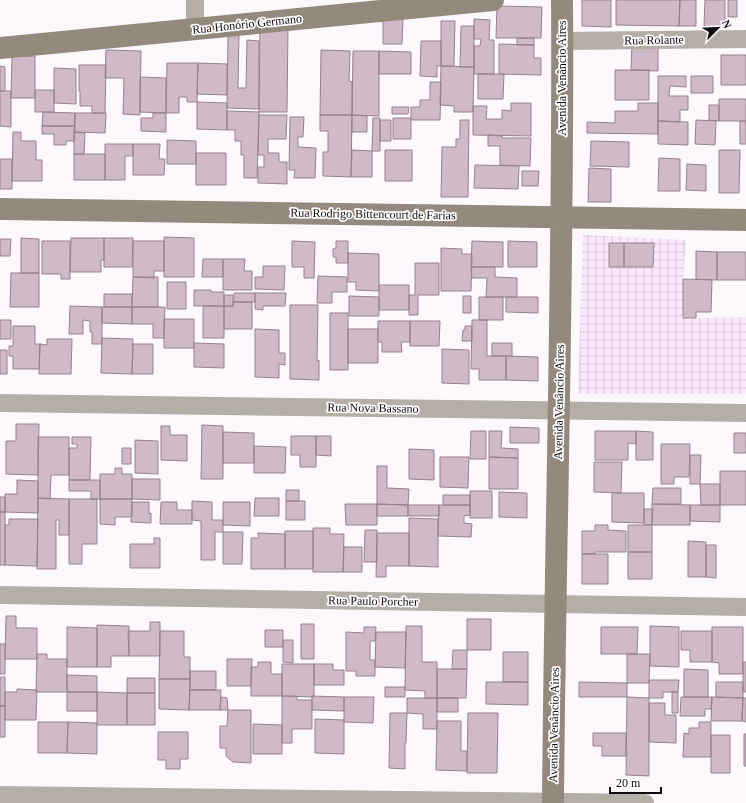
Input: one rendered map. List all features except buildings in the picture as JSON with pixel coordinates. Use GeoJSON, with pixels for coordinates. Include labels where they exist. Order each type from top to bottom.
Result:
{"type":"FeatureCollection","features":[{"type":"Feature","properties":{"kind":"street"},"geometry":{"type":"LineString","coordinates":[[195,0],[195,29]]}},
{"type":"Feature","properties":{"kind":"street","name":"Rua Honório Germano"},"geometry":{"type":"LineString","coordinates":[[0,48],[493,0]]}},
{"type":"Feature","properties":{"kind":"street","name":"Avenida Venâncio Aires"},"geometry":{"type":"LineString","coordinates":[[553,802],[559,411],[562,0]]}},
{"type":"Feature","properties":{"kind":"street","name":"Rua Rolante"},"geometry":{"type":"LineString","coordinates":[[562,41],[746,39]]}},
{"type":"Feature","properties":{"kind":"street","name":"Rua Rodrigo Bittencourt de Farias"},"geometry":{"type":"LineString","coordinates":[[0,209],[746,220]]}},
{"type":"Feature","properties":{"kind":"street","name":"Rua Nova Bassano"},"geometry":{"type":"LineString","coordinates":[[0,403],[746,413]]}},
{"type":"Feature","properties":{"kind":"street","name":"Rua Paulo Porcher"},"geometry":{"type":"LineString","coordinates":[[0,595],[746,607]]}},
{"type":"Feature","properties":{"kind":"street"},"geometry":{"type":"LineString","coordinates":[[0,795],[645,803]]}},
{"type":"Feature","properties":{"kind":"shaded area"},"geometry":{"type":"Polygon","coordinates":[[[583,235],[686,240],[683,279],[683,318],[746,317],[746,394],[578,394],[583,235]]]}}]}
